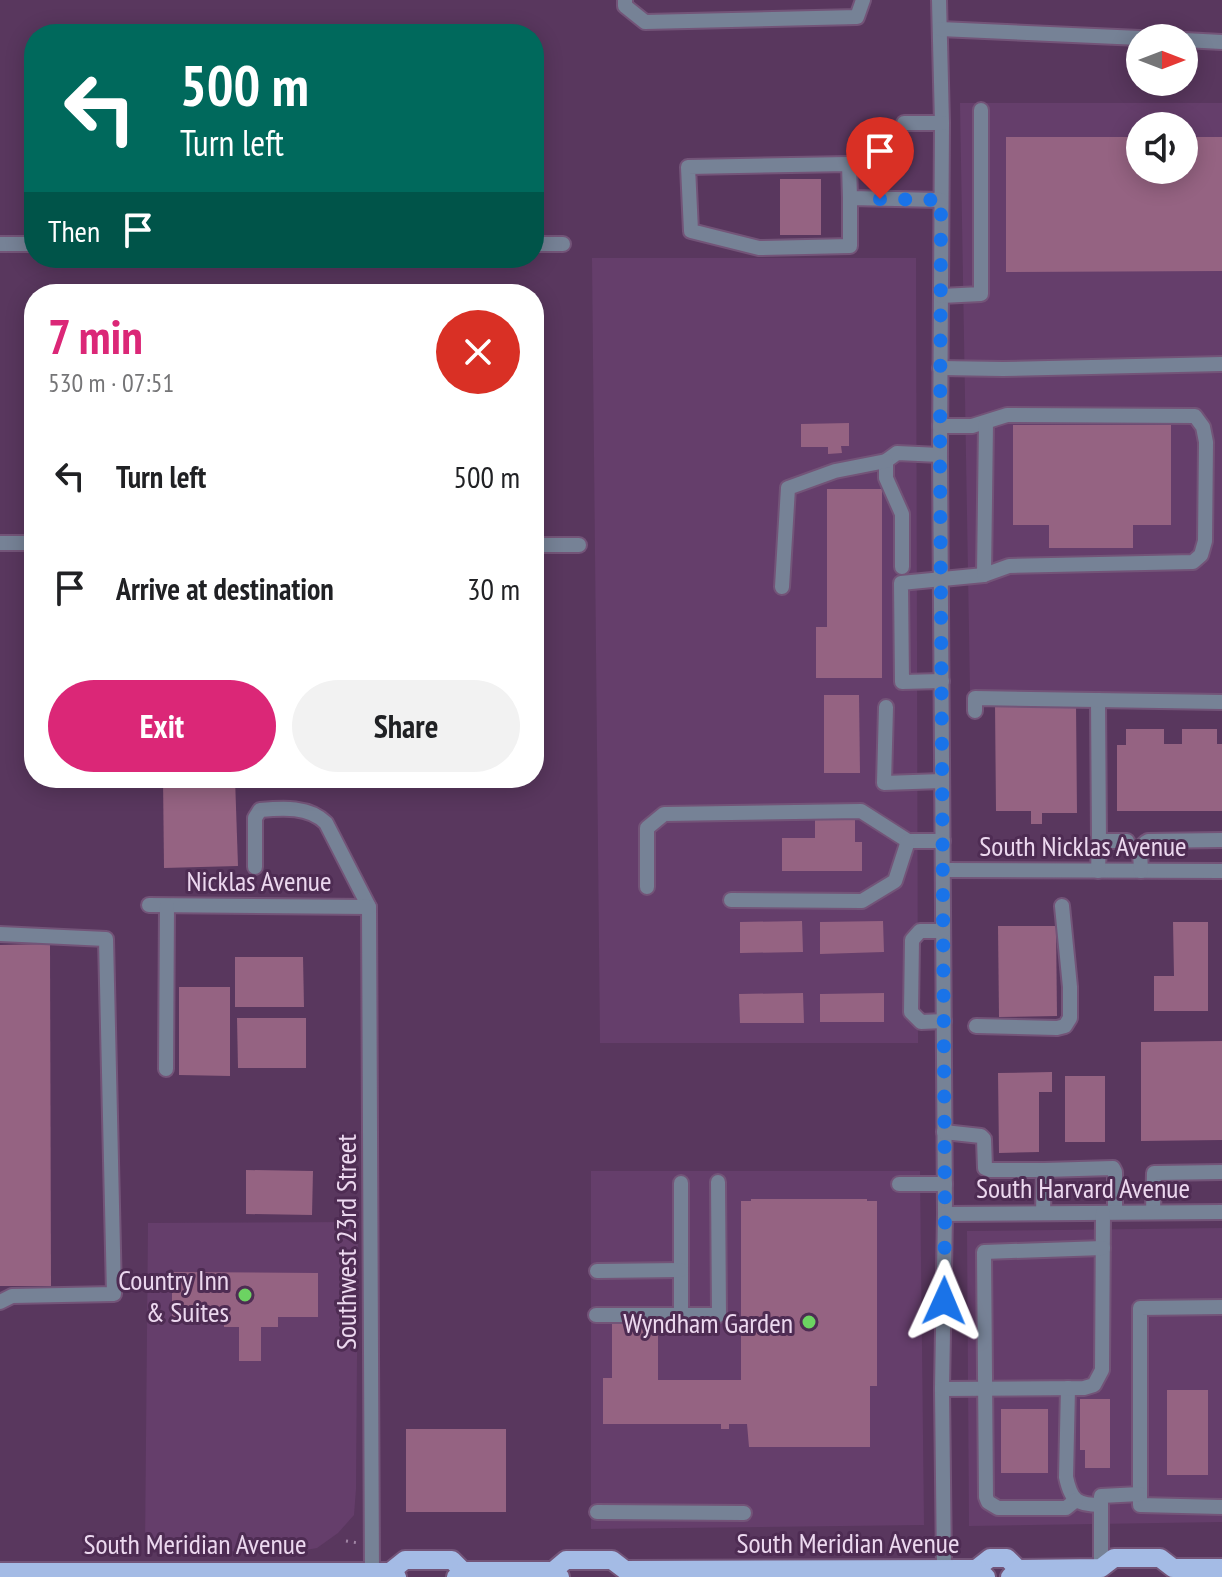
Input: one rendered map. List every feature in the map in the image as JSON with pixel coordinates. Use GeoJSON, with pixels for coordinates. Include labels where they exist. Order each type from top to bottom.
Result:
{"type":"FeatureCollection","features":[{"type":"Feature","properties":{"kind":"main road","name":"South Meridian Avenue"},"geometry":{"type":"LineString","coordinates":[[0,1572],[383,1574],[405,1560],[452,1560],[460,1574],[556,1574],[566,1560],[612,1560],[622,1574],[944,1569],[974,1573],[990,1558],[1007,1558],[1020,1573],[1106,1573],[1114,1558],[1160,1558],[1180,1573],[1222,1568]]}},
{"type":"Feature","properties":{"kind":"street"},"geometry":{"type":"LineString","coordinates":[[625,0],[625,6],[645,22],[857,17],[863,0]]}},
{"type":"Feature","properties":{"kind":"street"},"geometry":{"type":"LineString","coordinates":[[939,0],[942,123],[940,455],[944,1569]]}},
{"type":"Feature","properties":{"kind":"street"},"geometry":{"type":"LineString","coordinates":[[940,29],[1126,37]]}},
{"type":"Feature","properties":{"kind":"street"},"geometry":{"type":"LineString","coordinates":[[1198,41],[1222,42]]}},
{"type":"Feature","properties":{"kind":"street"},"geometry":{"type":"LineString","coordinates":[[941,296],[981,294],[981,110]]}},
{"type":"Feature","properties":{"kind":"street"},"geometry":{"type":"LineString","coordinates":[[904,123],[942,123]]}},
{"type":"Feature","properties":{"kind":"street"},"geometry":{"type":"LineString","coordinates":[[849,164],[850,198],[850,246],[759,248],[691,231],[688,167],[849,164]]}},
{"type":"Feature","properties":{"kind":"street"},"geometry":{"type":"LineString","coordinates":[[850,198],[941,200]]}},
{"type":"Feature","properties":{"kind":"street"},"geometry":{"type":"LineString","coordinates":[[0,244],[24,244]]}},
{"type":"Feature","properties":{"kind":"street"},"geometry":{"type":"LineString","coordinates":[[544,244],[563,244]]}},
{"type":"Feature","properties":{"kind":"street"},"geometry":{"type":"LineString","coordinates":[[940,368],[1222,364]]}},
{"type":"Feature","properties":{"kind":"street"},"geometry":{"type":"LineString","coordinates":[[940,426],[972,426],[1007,415],[1195,416],[1203,427],[1206,442],[1205,541],[1201,555],[1193,562],[1009,566],[984,575],[901,583],[902,682],[942,681]]}},
{"type":"Feature","properties":{"kind":"street"},"geometry":{"type":"LineString","coordinates":[[984,575],[986,423]]}},
{"type":"Feature","properties":{"kind":"street"},"geometry":{"type":"LineString","coordinates":[[782,587],[788,488],[835,471],[886,461],[897,453],[940,455]]}},
{"type":"Feature","properties":{"kind":"street"},"geometry":{"type":"LineString","coordinates":[[886,461],[886,478],[902,514],[902,567]]}},
{"type":"Feature","properties":{"kind":"street"},"geometry":{"type":"LineString","coordinates":[[0,543],[24,543]]}},
{"type":"Feature","properties":{"kind":"street"},"geometry":{"type":"LineString","coordinates":[[544,545],[579,545]]}},
{"type":"Feature","properties":{"kind":"street"},"geometry":{"type":"LineString","coordinates":[[975,711],[975,698],[1222,702]]}},
{"type":"Feature","properties":{"kind":"street"},"geometry":{"type":"LineString","coordinates":[[1098,700],[1098,871]]}},
{"type":"Feature","properties":{"kind":"street"},"geometry":{"type":"LineString","coordinates":[[886,707],[884,783],[942,781]]}},
{"type":"Feature","properties":{"kind":"street"},"geometry":{"type":"LineString","coordinates":[[255,867],[255,818],[260,810],[306,810],[319,815],[326,823],[369,907]]}},
{"type":"Feature","properties":{"kind":"street"},"geometry":{"type":"LineString","coordinates":[[647,887],[647,828],[664,814],[861,811],[908,841],[943,841]]}},
{"type":"Feature","properties":{"kind":"street"},"geometry":{"type":"LineString","coordinates":[[1141,871],[1140,847],[1144,842],[1222,840]]}},
{"type":"Feature","properties":{"kind":"street"},"geometry":{"type":"LineString","coordinates":[[731,900],[862,901],[895,881],[908,841]]}},
{"type":"Feature","properties":{"kind":"street"},"geometry":{"type":"LineString","coordinates":[[1099,841],[1127,841]]}},
{"type":"Feature","properties":{"kind":"street","name":"South Nicklas Avenue"},"geometry":{"type":"LineString","coordinates":[[943,870],[1222,871]]}},
{"type":"Feature","properties":{"kind":"street","name":"Nicklas Avenue"},"geometry":{"type":"LineString","coordinates":[[149,905],[369,907]]}},
{"type":"Feature","properties":{"kind":"street"},"geometry":{"type":"LineString","coordinates":[[166,1069],[167,906]]}},
{"type":"Feature","properties":{"kind":"street"},"geometry":{"type":"LineString","coordinates":[[976,1026],[1065,1026],[1070,1018],[1070,987],[1062,906]]}},
{"type":"Feature","properties":{"kind":"street","name":"Southwest 23rd Street"},"geometry":{"type":"LineString","coordinates":[[369,907],[383,1574]]}},
{"type":"Feature","properties":{"kind":"street"},"geometry":{"type":"LineString","coordinates":[[943,931],[920,931],[912,940],[911,1012],[921,1022],[944,1021]]}},
{"type":"Feature","properties":{"kind":"street"},"geometry":{"type":"LineString","coordinates":[[0,934],[106,939],[114,1294],[12,1296],[0,1302]]}},
{"type":"Feature","properties":{"kind":"street"},"geometry":{"type":"LineString","coordinates":[[942,1389],[1084,1388],[1094,1385],[1102,1370],[1103,1248],[1115,1172],[1113,1168],[990,1170],[985,1168],[984,1139],[981,1136],[944,1132]]}},
{"type":"Feature","properties":{"kind":"street"},"geometry":{"type":"LineString","coordinates":[[1043,1213],[1044,1170]]}},
{"type":"Feature","properties":{"kind":"street"},"geometry":{"type":"LineString","coordinates":[[1153,1212],[1154,1173],[1222,1172]]}},
{"type":"Feature","properties":{"kind":"street"},"geometry":{"type":"LineString","coordinates":[[596,1315],[719,1315],[718,1182]]}},
{"type":"Feature","properties":{"kind":"street"},"geometry":{"type":"LineString","coordinates":[[681,1183],[681,1315]]}},
{"type":"Feature","properties":{"kind":"street"},"geometry":{"type":"LineString","coordinates":[[899,1184],[945,1184]]}},
{"type":"Feature","properties":{"kind":"street","name":"South Harvard Avenue"},"geometry":{"type":"LineString","coordinates":[[945,1214],[1222,1212]]}},
{"type":"Feature","properties":{"kind":"street"},"geometry":{"type":"LineString","coordinates":[[1076,1500],[1070,1506],[1059,1508],[998,1508],[988,1502],[985,1485],[984,1252],[1103,1248]]}},
{"type":"Feature","properties":{"kind":"street"},"geometry":{"type":"LineString","coordinates":[[597,1271],[681,1270]]}},
{"type":"Feature","properties":{"kind":"street"},"geometry":{"type":"LineString","coordinates":[[1222,1307],[1140,1308],[1140,1505],[1222,1507]]}},
{"type":"Feature","properties":{"kind":"street"},"geometry":{"type":"LineString","coordinates":[[1068,1388],[1066,1477],[1069,1490],[1081,1504],[1101,1505]]}},
{"type":"Feature","properties":{"kind":"street"},"geometry":{"type":"LineString","coordinates":[[1106,1573],[1101,1496],[1140,1494]]}},
{"type":"Feature","properties":{"kind":"street"},"geometry":{"type":"LineString","coordinates":[[597,1512],[744,1513]]}},
{"type":"Feature","properties":{"kind":"path"},"geometry":{"type":"LineString","coordinates":[[346,1541],[358,1543]]}},
{"type":"Feature","properties":{"kind":"shaded area"},"geometry":{"type":"Polygon","coordinates":[[[960,103],[1222,103],[1222,694],[970,691],[960,103]]]}},
{"type":"Feature","properties":{"kind":"shaded area"},"geometry":{"type":"Polygon","coordinates":[[[592,258],[916,258],[918,1043],[600,1043],[592,258]]]}},
{"type":"Feature","properties":{"kind":"shaded area"},"geometry":{"type":"Polygon","coordinates":[[[591,1171],[920,1171],[924,1525],[591,1529],[591,1171]]]}},
{"type":"Feature","properties":{"kind":"shaded area"},"geometry":{"type":"Polygon","coordinates":[[[358,1222],[354,1515],[338,1533],[317,1548],[294,1552],[145,1550],[148,1223],[358,1222]]]}},
{"type":"Feature","properties":{"kind":"shaded area"},"geometry":{"type":"Polygon","coordinates":[[[1222,1228],[1222,1522],[969,1526],[967,1231],[1222,1228]]]}},
{"type":"Feature","properties":{"kind":"building"},"geometry":{"type":"Polygon","coordinates":[[[1006,137],[1126,137],[1126,184],[1198,184],[1198,137],[1222,137],[1222,271],[1006,272],[1006,137]]]}},
{"type":"Feature","properties":{"kind":"building"},"geometry":{"type":"Polygon","coordinates":[[[780,179],[821,179],[821,235],[780,235],[780,179]]]}},
{"type":"Feature","properties":{"kind":"building"},"geometry":{"type":"Polygon","coordinates":[[[849,423],[849,446],[841,446],[842,453],[828,454],[828,447],[801,447],[801,424],[849,423]]]}},
{"type":"Feature","properties":{"kind":"building"},"geometry":{"type":"Polygon","coordinates":[[[1013,425],[1171,425],[1171,525],[1133,525],[1133,548],[1049,548],[1049,525],[1013,525],[1013,425]]]}},
{"type":"Feature","properties":{"kind":"building"},"geometry":{"type":"Polygon","coordinates":[[[827,489],[882,489],[882,678],[816,678],[816,627],[827,627],[827,489]]]}},
{"type":"Feature","properties":{"kind":"building"},"geometry":{"type":"Polygon","coordinates":[[[824,695],[859,695],[860,773],[824,773],[824,695]]]}},
{"type":"Feature","properties":{"kind":"building"},"geometry":{"type":"Polygon","coordinates":[[[995,704],[1076,704],[1077,813],[1042,813],[1042,824],[1031,824],[1031,811],[996,811],[995,704]]]}},
{"type":"Feature","properties":{"kind":"building"},"geometry":{"type":"Polygon","coordinates":[[[1126,729],[1164,729],[1164,744],[1182,744],[1182,729],[1217,729],[1217,744],[1222,744],[1222,811],[1117,811],[1117,745],[1126,745],[1126,729]]]}},
{"type":"Feature","properties":{"kind":"building"},"geometry":{"type":"Polygon","coordinates":[[[163,788],[235,788],[238,866],[164,868],[163,788]]]}},
{"type":"Feature","properties":{"kind":"building"},"geometry":{"type":"Polygon","coordinates":[[[855,816],[855,842],[862,842],[862,871],[782,871],[782,838],[815,838],[815,817],[855,816]]]}},
{"type":"Feature","properties":{"kind":"building"},"geometry":{"type":"Polygon","coordinates":[[[802,921],[803,952],[740,953],[740,922],[802,921]]]}},
{"type":"Feature","properties":{"kind":"building"},"geometry":{"type":"Polygon","coordinates":[[[883,921],[884,952],[820,954],[820,922],[883,921]]]}},
{"type":"Feature","properties":{"kind":"building"},"geometry":{"type":"Polygon","coordinates":[[[1173,922],[1208,922],[1208,1011],[1154,1011],[1154,976],[1174,976],[1173,922]]]}},
{"type":"Feature","properties":{"kind":"building"},"geometry":{"type":"Polygon","coordinates":[[[998,926],[1056,926],[1057,1016],[999,1017],[998,926]]]}},
{"type":"Feature","properties":{"kind":"building"},"geometry":{"type":"Polygon","coordinates":[[[50,944],[51,1286],[0,1286],[0,945],[50,944]]]}},
{"type":"Feature","properties":{"kind":"building"},"geometry":{"type":"Polygon","coordinates":[[[235,957],[303,957],[304,1007],[235,1007],[235,957]]]}},
{"type":"Feature","properties":{"kind":"building"},"geometry":{"type":"Polygon","coordinates":[[[179,987],[230,987],[230,1076],[179,1075],[179,987]]]}},
{"type":"Feature","properties":{"kind":"building"},"geometry":{"type":"Polygon","coordinates":[[[803,993],[804,1023],[740,1023],[739,994],[803,993]]]}},
{"type":"Feature","properties":{"kind":"building"},"geometry":{"type":"Polygon","coordinates":[[[884,993],[884,1022],[820,1022],[820,994],[884,993]]]}},
{"type":"Feature","properties":{"kind":"building"},"geometry":{"type":"Polygon","coordinates":[[[237,1018],[306,1018],[306,1068],[238,1068],[237,1018]]]}},
{"type":"Feature","properties":{"kind":"building"},"geometry":{"type":"Polygon","coordinates":[[[1222,1041],[1222,1140],[1141,1141],[1141,1042],[1222,1041]]]}},
{"type":"Feature","properties":{"kind":"building"},"geometry":{"type":"Polygon","coordinates":[[[1052,1072],[1052,1092],[1039,1092],[1039,1152],[999,1153],[998,1073],[1052,1072]]]}},
{"type":"Feature","properties":{"kind":"building"},"geometry":{"type":"Polygon","coordinates":[[[1065,1076],[1105,1076],[1105,1142],[1065,1142],[1065,1076]]]}},
{"type":"Feature","properties":{"kind":"building"},"geometry":{"type":"Polygon","coordinates":[[[246,1170],[313,1171],[312,1215],[246,1214],[246,1170]]]}},
{"type":"Feature","properties":{"kind":"building","name":"Wyndham Garden"},"geometry":{"type":"Polygon","coordinates":[[[741,1201],[877,1201],[877,1386],[870,1386],[870,1447],[749,1447],[747,1424],[729,1424],[729,1429],[721,1429],[721,1424],[603,1424],[603,1378],[612,1378],[612,1324],[621,1324],[621,1321],[658,1324],[658,1380],[741,1380],[741,1201]]]}},
{"type":"Feature","properties":{"kind":"building","name":"Country Inn & Suites"},"geometry":{"type":"Polygon","coordinates":[[[172,1272],[318,1273],[318,1317],[278,1317],[278,1327],[261,1327],[261,1361],[239,1361],[239,1327],[224,1327],[224,1318],[172,1317],[172,1272]]]}},
{"type":"Feature","properties":{"kind":"building"},"geometry":{"type":"Polygon","coordinates":[[[1167,1390],[1208,1390],[1208,1475],[1167,1475],[1167,1390]]]}},
{"type":"Feature","properties":{"kind":"building"},"geometry":{"type":"Polygon","coordinates":[[[1080,1399],[1110,1399],[1110,1468],[1085,1468],[1085,1450],[1080,1450],[1080,1399]]]}},
{"type":"Feature","properties":{"kind":"building"},"geometry":{"type":"Polygon","coordinates":[[[1001,1409],[1048,1409],[1048,1473],[1001,1473],[1001,1409]]]}},
{"type":"Feature","properties":{"kind":"building"},"geometry":{"type":"Polygon","coordinates":[[[406,1429],[506,1429],[506,1512],[406,1512],[406,1429]]]}},
{"type":"Feature","properties":{"kind":"place","name":"Country Inn & Suites"},"geometry":{"type":"Point","coordinates":[245,1295]}},
{"type":"Feature","properties":{"kind":"place","name":"Wyndham Garden"},"geometry":{"type":"Point","coordinates":[809,1322]}},
{"type":"Feature","properties":{"kind":"route"},"geometry":{"type":"LineString","coordinates":[[880,199],[941,200],[944,1301]]}}]}
